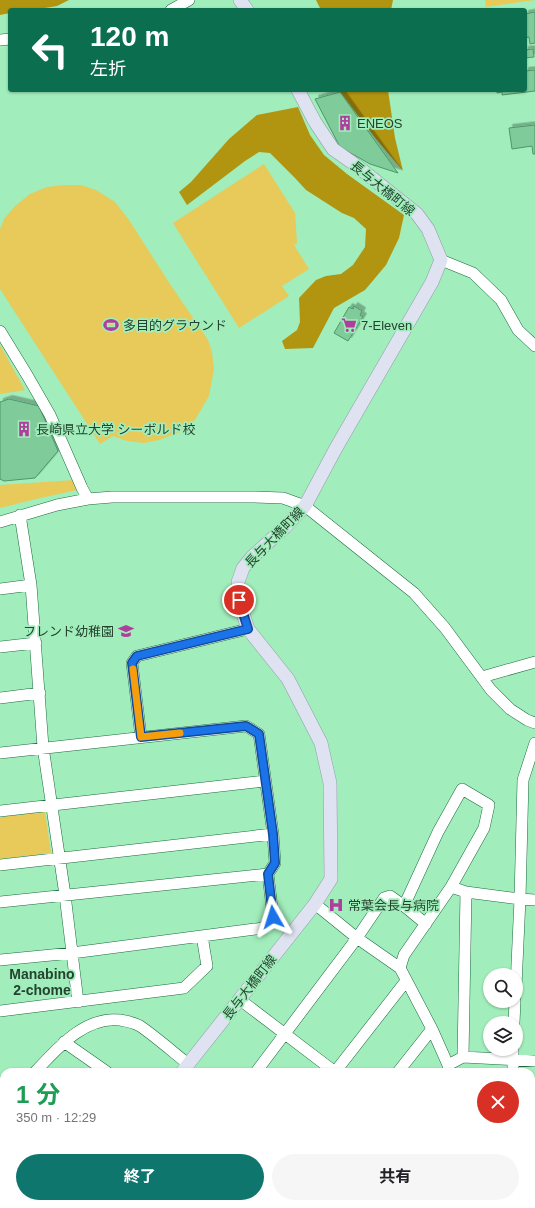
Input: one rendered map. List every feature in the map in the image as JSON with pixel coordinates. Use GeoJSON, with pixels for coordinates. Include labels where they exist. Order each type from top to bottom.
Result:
{"type":"FeatureCollection","features":[{"type":"Feature","properties":{"kind":"main road","name":"長与大橋町線"},"geometry":{"type":"LineString","coordinates":[[185,1068],[314,904],[331,879],[330,783],[321,744],[288,679],[248,629],[239,600],[238,582],[243,568],[252,557],[285,527],[305,506],[336,448],[432,282],[441,260],[428,229],[417,214],[357,166],[333,149],[315,122],[299,92]]}},
{"type":"Feature","properties":{"kind":"street"},"geometry":{"type":"LineString","coordinates":[[175,8],[189,0]]}},
{"type":"Feature","properties":{"kind":"street"},"geometry":{"type":"LineString","coordinates":[[441,260],[473,273],[501,300],[518,330],[535,346]]}},
{"type":"Feature","properties":{"kind":"street"},"geometry":{"type":"LineString","coordinates":[[0,332],[50,414],[88,499]]}},
{"type":"Feature","properties":{"kind":"street"},"geometry":{"type":"LineString","coordinates":[[0,522],[57,505],[88,499],[112,497],[284,498],[305,506],[414,593],[445,628],[491,690],[510,709],[527,720],[535,723]]}},
{"type":"Feature","properties":{"kind":"street"},"geometry":{"type":"LineString","coordinates":[[20,515],[31,585],[43,748],[65,895],[78,1002]]}},
{"type":"Feature","properties":{"kind":"street"},"geometry":{"type":"LineString","coordinates":[[0,589],[31,585]]}},
{"type":"Feature","properties":{"kind":"street"},"geometry":{"type":"LineString","coordinates":[[141,737],[132,663],[137,656],[248,629]]}},
{"type":"Feature","properties":{"kind":"street"},"geometry":{"type":"LineString","coordinates":[[0,646],[36,643]]}},
{"type":"Feature","properties":{"kind":"street"},"geometry":{"type":"LineString","coordinates":[[482,677],[535,662]]}},
{"type":"Feature","properties":{"kind":"street"},"geometry":{"type":"LineString","coordinates":[[0,698],[40,692]]}},
{"type":"Feature","properties":{"kind":"street"},"geometry":{"type":"LineString","coordinates":[[0,753],[246,726],[259,734],[273,834],[275,863],[268,874],[273,917],[263,928],[72,953],[0,960]]}},
{"type":"Feature","properties":{"kind":"street"},"geometry":{"type":"LineString","coordinates":[[517,968],[520,899],[522,780],[535,743]]}},
{"type":"Feature","properties":{"kind":"street"},"geometry":{"type":"LineString","coordinates":[[0,811],[265,781]]}},
{"type":"Feature","properties":{"kind":"street"},"geometry":{"type":"LineString","coordinates":[[400,968],[404,955],[451,887],[484,828],[488,805],[462,789],[438,832],[404,906]]}},
{"type":"Feature","properties":{"kind":"street"},"geometry":{"type":"LineString","coordinates":[[0,865],[273,834]]}},
{"type":"Feature","properties":{"kind":"street"},"geometry":{"type":"LineString","coordinates":[[0,902],[268,874]]}},
{"type":"Feature","properties":{"kind":"street"},"geometry":{"type":"LineString","coordinates":[[451,887],[466,892],[535,900]]}},
{"type":"Feature","properties":{"kind":"street"},"geometry":{"type":"LineString","coordinates":[[463,1057],[466,892]]}},
{"type":"Feature","properties":{"kind":"street"},"geometry":{"type":"LineString","coordinates":[[259,1068],[357,938],[384,898],[390,896],[426,924]]}},
{"type":"Feature","properties":{"kind":"street"},"geometry":{"type":"LineString","coordinates":[[314,904],[357,938],[400,968],[432,1029],[448,1068],[463,1057],[483,1056]]}},
{"type":"Feature","properties":{"kind":"street"},"geometry":{"type":"LineString","coordinates":[[0,1011],[184,988],[207,966],[202,936]]}},
{"type":"Feature","properties":{"kind":"street"},"geometry":{"type":"LineString","coordinates":[[338,1068],[406,981]]}},
{"type":"Feature","properties":{"kind":"street"},"geometry":{"type":"LineString","coordinates":[[239,999],[330,1068]]}},
{"type":"Feature","properties":{"kind":"street"},"geometry":{"type":"LineString","coordinates":[[39,1068],[64,1042],[89,1026],[111,1019],[139,1025],[185,1068]]}},
{"type":"Feature","properties":{"kind":"street"},"geometry":{"type":"LineString","coordinates":[[401,1068],[432,1029]]}},
{"type":"Feature","properties":{"kind":"street"},"geometry":{"type":"LineString","coordinates":[[64,1042],[101,1068]]}},
{"type":"Feature","properties":{"kind":"street"},"geometry":{"type":"LineString","coordinates":[[513,1056],[513,1068]]}},
{"type":"Feature","properties":{"kind":"street"},"geometry":{"type":"LineString","coordinates":[[519,1056],[535,1061]]}},
{"type":"Feature","properties":{"kind":"shaded area"},"geometry":{"type":"Polygon","coordinates":[[[0,0],[69,0],[57,6],[44,8],[8,8],[8,13],[0,15],[0,0]]]}},
{"type":"Feature","properties":{"kind":"shaded area"},"geometry":{"type":"Polygon","coordinates":[[[316,0],[393,0],[391,8],[320,8],[316,0]]]}},
{"type":"Feature","properties":{"kind":"shaded area"},"geometry":{"type":"Polygon","coordinates":[[[485,0],[535,0],[486,7],[485,0]]]}},
{"type":"Feature","properties":{"kind":"shaded area"},"geometry":{"type":"Polygon","coordinates":[[[340,92],[388,92],[395,138],[403,171],[340,92]]]}},
{"type":"Feature","properties":{"kind":"shaded area"},"geometry":{"type":"Polygon","coordinates":[[[298,107],[310,135],[324,155],[347,174],[404,215],[399,238],[386,265],[365,290],[334,308],[313,348],[285,349],[282,341],[297,330],[300,322],[299,298],[316,280],[326,276],[341,274],[353,265],[365,247],[366,229],[354,218],[342,213],[306,190],[270,153],[259,152],[187,205],[179,192],[191,182],[229,139],[257,115],[298,107]]]}},
{"type":"Feature","properties":{"kind":"shaded area"},"geometry":{"type":"Polygon","coordinates":[[[264,164],[295,213],[297,243],[294,245],[309,269],[282,286],[289,296],[239,328],[173,223],[264,164]]]}},
{"type":"Feature","properties":{"kind":"shaded area","name":"多目的グラウンド"},"geometry":{"type":"Polygon","coordinates":[[[81,185],[96,190],[115,202],[129,220],[208,340],[212,352],[214,369],[209,396],[195,420],[180,432],[159,440],[144,443],[127,441],[113,436],[100,444],[0,289],[0,229],[4,219],[15,206],[30,194],[47,187],[81,185]]]}},
{"type":"Feature","properties":{"kind":"shaded area"},"geometry":{"type":"Polygon","coordinates":[[[0,345],[25,390],[0,394],[0,345]]]}},
{"type":"Feature","properties":{"kind":"shaded area"},"geometry":{"type":"Polygon","coordinates":[[[74,480],[77,490],[0,508],[0,485],[74,480]]]}},
{"type":"Feature","properties":{"kind":"shaded area"},"geometry":{"type":"Polygon","coordinates":[[[45,812],[51,853],[0,859],[0,817],[45,812]]]}},
{"type":"Feature","properties":{"kind":"building"},"geometry":{"type":"Polygon","coordinates":[[[535,12],[535,43],[530,44],[529,37],[527,38],[527,14],[535,12]]]}},
{"type":"Feature","properties":{"kind":"building"},"geometry":{"type":"Polygon","coordinates":[[[533,49],[534,57],[527,58],[527,50],[533,49]]]}},
{"type":"Feature","properties":{"kind":"building"},"geometry":{"type":"Polygon","coordinates":[[[535,70],[535,91],[527,92],[527,71],[535,70]]]}},
{"type":"Feature","properties":{"kind":"building","name":"ENEOS"},"geometry":{"type":"Polygon","coordinates":[[[340,92],[398,173],[370,164],[340,147],[315,99],[340,92]]]}},
{"type":"Feature","properties":{"kind":"building"},"geometry":{"type":"Polygon","coordinates":[[[502,92],[527,92],[502,95],[502,92]]]}},
{"type":"Feature","properties":{"kind":"building"},"geometry":{"type":"Polygon","coordinates":[[[535,125],[535,154],[533,154],[532,146],[512,149],[509,128],[535,125]]]}},
{"type":"Feature","properties":{"kind":"building","name":"7-Eleven"},"geometry":{"type":"Polygon","coordinates":[[[354,306],[362,311],[360,315],[363,317],[348,341],[334,333],[349,307],[353,309],[354,306]]]}},
{"type":"Feature","properties":{"kind":"building","name":"長崎県立大学 シーボルド校"},"geometry":{"type":"Polygon","coordinates":[[[9,399],[39,406],[58,451],[35,478],[4,481],[0,479],[0,402],[9,399]]]}},
{"type":"Feature","properties":{"kind":"slow traffic"},"geometry":{"type":"LineString","coordinates":[[133,669],[141,737],[180,733]]}},
{"type":"Feature","properties":{"kind":"place","name":"ENEOS"},"geometry":{"type":"Point","coordinates":[345,123]}},
{"type":"Feature","properties":{"kind":"place","name":"多目的グラウンド"},"geometry":{"type":"Point","coordinates":[111,325]}},
{"type":"Feature","properties":{"kind":"place","name":"7-Eleven"},"geometry":{"type":"Point","coordinates":[349,325]}},
{"type":"Feature","properties":{"kind":"place","name":"長崎県立大学 シーボルド校"},"geometry":{"type":"Point","coordinates":[24,429]}},
{"type":"Feature","properties":{"kind":"place","name":"フレンド幼稚園"},"geometry":{"type":"Point","coordinates":[126,631]}},
{"type":"Feature","properties":{"kind":"place","name":"常葉会長与病院"},"geometry":{"type":"Point","coordinates":[336,905]}},
{"type":"Feature","properties":{"kind":"district","name":"Manabino 2-chome"},"geometry":{"type":"Point","coordinates":[42,982]}},
{"type":"Feature","properties":{"kind":"route"},"geometry":{"type":"LineString","coordinates":[[239,600],[248,629],[137,656],[132,663],[141,737],[246,726],[259,734],[273,834],[275,863],[268,874],[273,917]]}}]}
